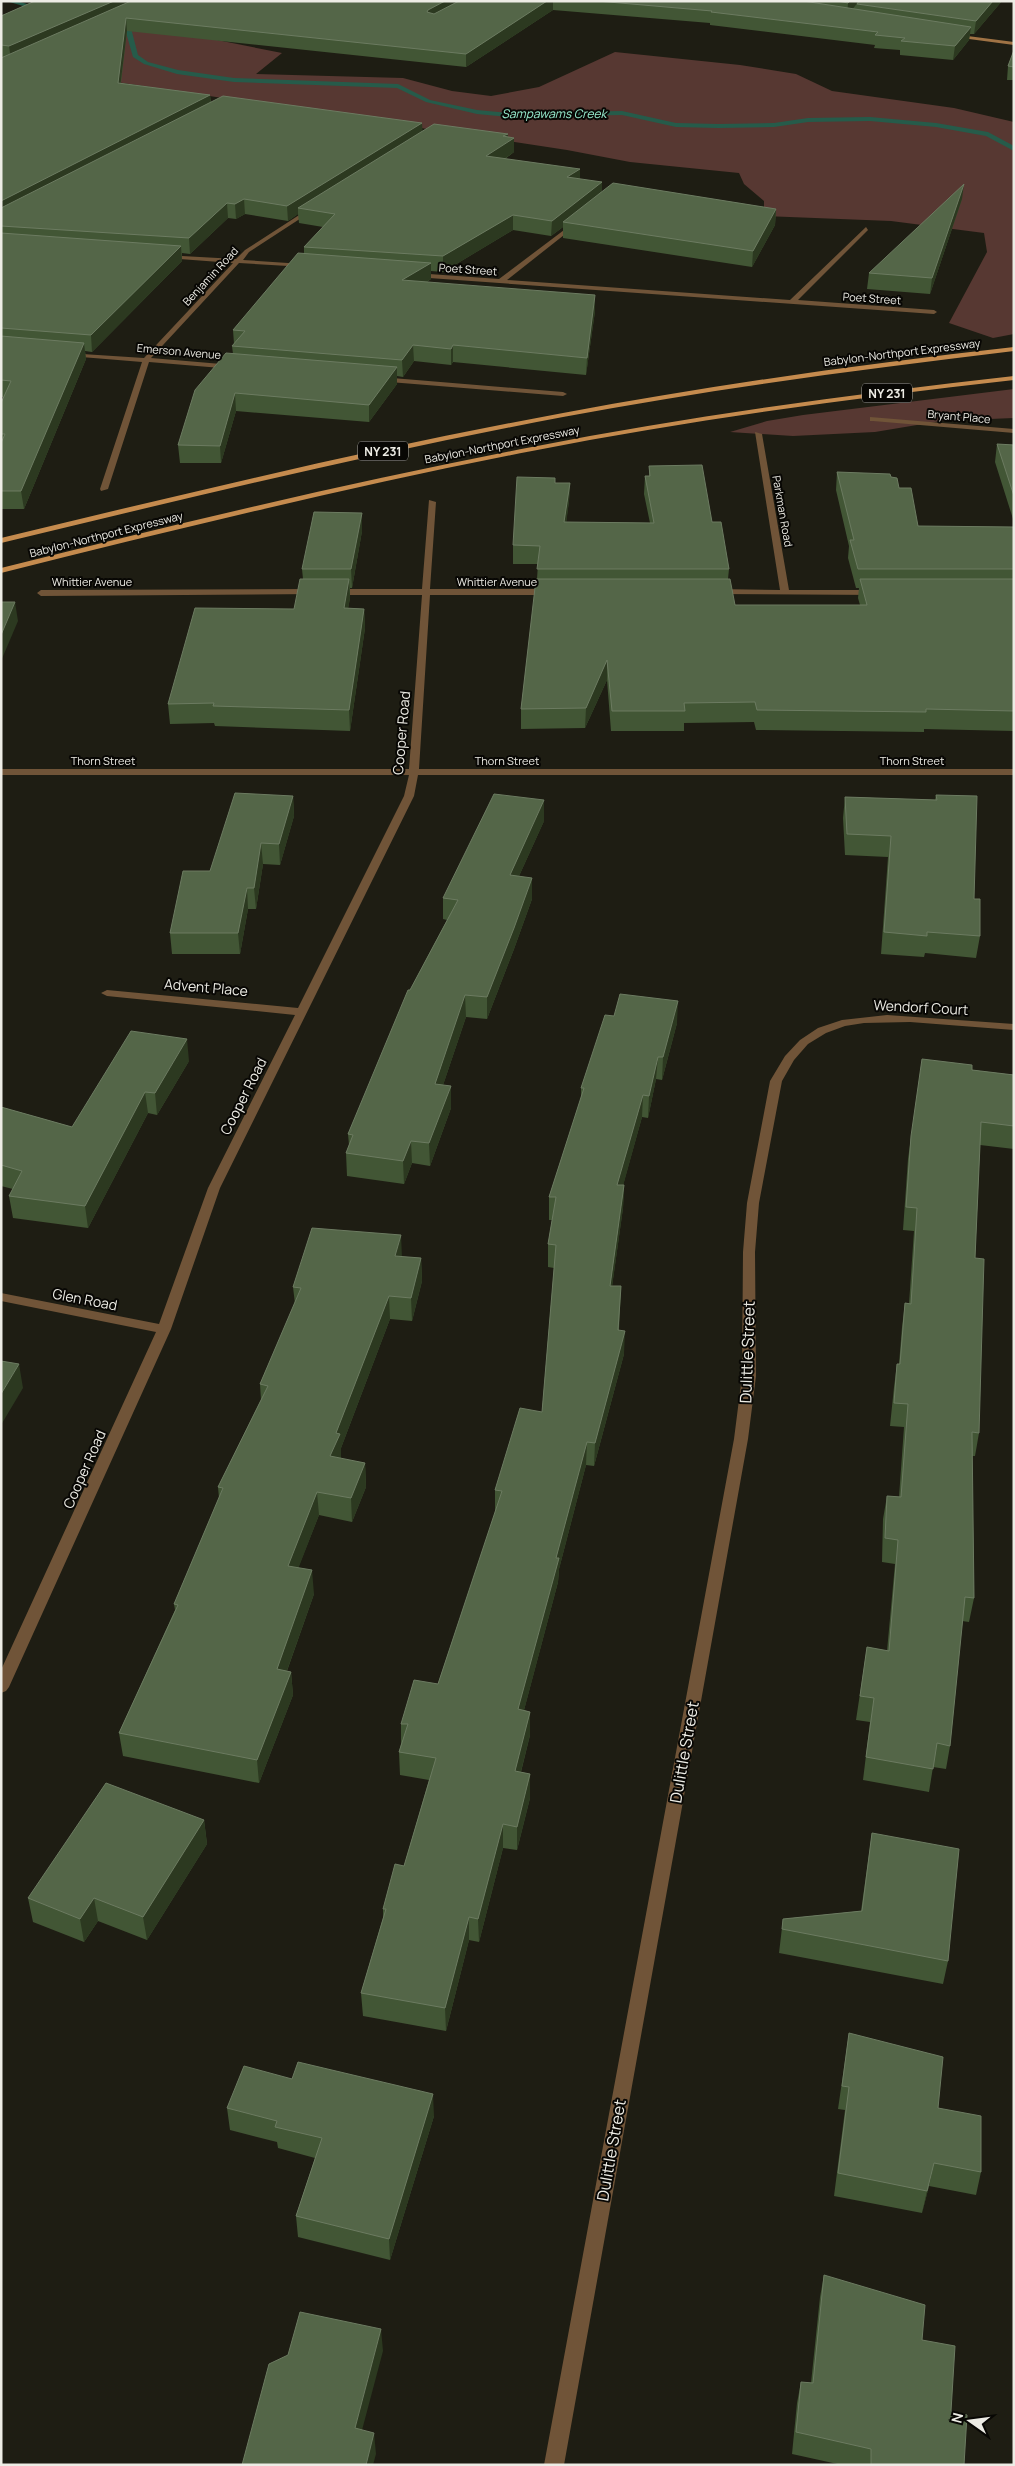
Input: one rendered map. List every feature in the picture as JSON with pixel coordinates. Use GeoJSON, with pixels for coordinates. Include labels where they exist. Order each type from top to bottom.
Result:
{"type":"FeatureCollection","features":[{"type":"Feature","properties":{"kind":"main road","name":"Babylon-Northport Expressway"},"geometry":{"type":"LineString","coordinates":[[1,541],[268,476],[564,415],[769,380],[1014,349]]}},
{"type":"Feature","properties":{"kind":"main road","name":"Babylon-Northport Expressway"},"geometry":{"type":"LineString","coordinates":[[1,571],[316,495],[542,447],[761,410],[1014,378]]}},
{"type":"Feature","properties":{"kind":"street"},"geometry":{"type":"LineString","coordinates":[[945,34],[1014,44]]}},
{"type":"Feature","properties":{"kind":"street","name":"Benjamin Road"},"geometry":{"type":"LineString","coordinates":[[104,489],[146,360],[247,251],[322,203]]}},
{"type":"Feature","properties":{"kind":"street"},"geometry":{"type":"LineString","coordinates":[[501,281],[579,220]]}},
{"type":"Feature","properties":{"kind":"street"},"geometry":{"type":"LineString","coordinates":[[792,302],[866,229]]}},
{"type":"Feature","properties":{"kind":"street"},"geometry":{"type":"LineString","coordinates":[[158,256],[315,267]]}},
{"type":"Feature","properties":{"kind":"street","name":"Poet Street"},"geometry":{"type":"LineString","coordinates":[[403,274],[934,312]]}},
{"type":"Feature","properties":{"kind":"street","name":"Emerson Avenue"},"geometry":{"type":"LineString","coordinates":[[59,353],[244,368]]}},
{"type":"Feature","properties":{"kind":"street"},"geometry":{"type":"LineString","coordinates":[[371,378],[563,394]]}},
{"type":"Feature","properties":{"kind":"street","name":"Bryant Place"},"geometry":{"type":"LineString","coordinates":[[873,419],[1014,431]]}},
{"type":"Feature","properties":{"kind":"street","name":"Parkman Road"},"geometry":{"type":"LineString","coordinates":[[758,434],[785,592]]}},
{"type":"Feature","properties":{"kind":"street","name":"Cooper Road"},"geometry":{"type":"LineString","coordinates":[[1,1687],[164,1329],[214,1188],[409,796],[414,773],[432,502]]}},
{"type":"Feature","properties":{"kind":"street","name":"Whittier Avenue"},"geometry":{"type":"LineString","coordinates":[[41,593],[556,592]]}},
{"type":"Feature","properties":{"kind":"street"},"geometry":{"type":"LineString","coordinates":[[706,592],[885,593]]}},
{"type":"Feature","properties":{"kind":"street","name":"Thorn Street"},"geometry":{"type":"LineString","coordinates":[[1,772],[1014,772]]}},
{"type":"Feature","properties":{"kind":"street","name":"Advent Place"},"geometry":{"type":"LineString","coordinates":[[107,993],[303,1012]]}},
{"type":"Feature","properties":{"kind":"street","name":"Wendorf Court"},"geometry":{"type":"LineString","coordinates":[[802,1043],[832,1026],[892,1017],[1014,1028]]}},
{"type":"Feature","properties":{"kind":"street","name":"Dulittle Street"},"geometry":{"type":"LineString","coordinates":[[554,2465],[741,1439],[749,1376],[750,1227],[756,1178],[776,1081],[782,1067],[802,1043]]}},
{"type":"Feature","properties":{"kind":"street","name":"Glen Road"},"geometry":{"type":"LineString","coordinates":[[1,1297],[164,1329]]}},
{"type":"Feature","properties":{"kind":"shaded area"},"geometry":{"type":"Polygon","coordinates":[[[127,22],[282,53],[256,74],[403,78],[452,91],[491,96],[539,87],[615,52],[740,65],[796,74],[832,91],[954,108],[1014,122],[1014,334],[993,338],[949,323],[987,252],[984,233],[891,221],[764,216],[764,201],[744,184],[739,173],[630,162],[567,150],[23,68],[127,22]]]}},
{"type":"Feature","properties":{"kind":"shaded area"},"geometry":{"type":"Polygon","coordinates":[[[1014,389],[1014,418],[941,421],[875,432],[793,436],[730,432],[767,421],[803,415],[1014,389]]]}},
{"type":"Feature","properties":{"kind":"building"},"geometry":{"type":"Polygon","coordinates":[[[35,1],[114,1],[9,46],[1,45],[1,16],[35,1]]]}},
{"type":"Feature","properties":{"kind":"building"},"geometry":{"type":"Polygon","coordinates":[[[131,1],[445,1],[427,12],[434,14],[459,1],[547,1],[466,54],[126,18],[118,83],[210,95],[1,201],[1,58],[131,1]]]}},
{"type":"Feature","properties":{"kind":"building"},"geometry":{"type":"Polygon","coordinates":[[[597,1],[803,1],[971,27],[955,46],[901,41],[905,38],[875,35],[878,32],[712,11],[597,1]]]}},
{"type":"Feature","properties":{"kind":"building"},"geometry":{"type":"Polygon","coordinates":[[[859,1],[993,1],[976,21],[857,4],[859,1]]]}},
{"type":"Feature","properties":{"kind":"building"},"geometry":{"type":"Polygon","coordinates":[[[1014,50],[1014,67],[1008,66],[1014,50]]]}},
{"type":"Feature","properties":{"kind":"building"},"geometry":{"type":"Polygon","coordinates":[[[223,96],[422,123],[287,206],[244,199],[235,204],[227,203],[189,238],[1,226],[1,208],[223,96]]]}},
{"type":"Feature","properties":{"kind":"building"},"geometry":{"type":"Polygon","coordinates":[[[434,124],[508,134],[503,136],[514,138],[486,156],[580,169],[567,177],[602,182],[552,221],[513,215],[443,256],[304,247],[335,214],[298,208],[434,124]]]}},
{"type":"Feature","properties":{"kind":"building"},"geometry":{"type":"Polygon","coordinates":[[[613,183],[776,209],[753,251],[563,222],[613,183]]]}},
{"type":"Feature","properties":{"kind":"building"},"geometry":{"type":"Polygon","coordinates":[[[964,184],[932,278],[869,273],[964,184]]]}},
{"type":"Feature","properties":{"kind":"building"},"geometry":{"type":"Polygon","coordinates":[[[1,233],[181,246],[91,335],[1,328],[1,233]]]}},
{"type":"Feature","properties":{"kind":"building"},"geometry":{"type":"Polygon","coordinates":[[[298,253],[431,263],[402,280],[595,295],[587,358],[453,345],[451,349],[413,345],[402,360],[232,346],[245,331],[233,330],[298,253]]]}},
{"type":"Feature","properties":{"kind":"building"},"geometry":{"type":"Polygon","coordinates":[[[1,336],[84,343],[21,491],[1,491],[1,443],[5,434],[1,434],[1,403],[11,381],[1,380],[1,336]]]}},
{"type":"Feature","properties":{"kind":"building"},"geometry":{"type":"Polygon","coordinates":[[[226,353],[397,367],[369,405],[235,393],[220,446],[178,445],[195,390],[226,353]]]}},
{"type":"Feature","properties":{"kind":"building"},"geometry":{"type":"Polygon","coordinates":[[[997,444],[1014,445],[1014,496],[997,444]]]}},
{"type":"Feature","properties":{"kind":"building"},"geometry":{"type":"Polygon","coordinates":[[[702,465],[712,522],[721,522],[729,569],[537,569],[540,546],[513,545],[517,477],[555,478],[555,483],[570,483],[564,522],[654,523],[645,476],[650,476],[649,466],[702,465]]]}},
{"type":"Feature","properties":{"kind":"building"},"geometry":{"type":"Polygon","coordinates":[[[837,472],[890,474],[891,477],[897,478],[899,488],[911,488],[918,526],[1014,527],[1014,569],[858,569],[850,540],[854,540],[837,472]]]}},
{"type":"Feature","properties":{"kind":"building"},"geometry":{"type":"Polygon","coordinates":[[[314,512],[362,513],[351,569],[302,569],[314,512]]]}},
{"type":"Feature","properties":{"kind":"building"},"geometry":{"type":"Polygon","coordinates":[[[300,579],[349,579],[344,608],[364,609],[349,710],[213,706],[214,703],[168,704],[195,608],[294,609],[300,579]]]}},
{"type":"Feature","properties":{"kind":"building"},"geometry":{"type":"Polygon","coordinates":[[[536,579],[730,579],[735,605],[867,605],[860,579],[1014,579],[1014,711],[926,709],[926,712],[757,710],[755,702],[684,703],[685,711],[612,711],[607,660],[586,708],[521,709],[536,579]]]}},
{"type":"Feature","properties":{"kind":"building"},"geometry":{"type":"Polygon","coordinates":[[[1,602],[15,602],[1,635],[1,602]]]}},
{"type":"Feature","properties":{"kind":"building"},"geometry":{"type":"Polygon","coordinates":[[[235,793],[293,796],[279,844],[261,843],[254,888],[247,888],[238,933],[170,933],[183,871],[210,871],[235,793]]]}},
{"type":"Feature","properties":{"kind":"building"},"geometry":{"type":"Polygon","coordinates":[[[494,794],[544,800],[510,875],[532,878],[487,997],[465,995],[435,1084],[451,1086],[429,1143],[411,1141],[403,1161],[346,1153],[353,1135],[348,1134],[408,990],[410,990],[458,900],[443,898],[494,794]]]}},
{"type":"Feature","properties":{"kind":"building"},"geometry":{"type":"Polygon","coordinates":[[[936,795],[977,796],[974,899],[980,899],[980,936],[927,932],[927,936],[884,932],[891,836],[847,834],[845,797],[937,800],[936,795]]]}},
{"type":"Feature","properties":{"kind":"building"},"geometry":{"type":"Polygon","coordinates":[[[620,994],[678,1001],[663,1057],[658,1057],[649,1096],[643,1095],[617,1185],[624,1185],[610,1286],[621,1286],[618,1330],[625,1331],[595,1443],[587,1442],[556,1558],[559,1558],[518,1709],[530,1712],[515,1771],[530,1774],[517,1827],[503,1824],[478,1919],[469,1917],[445,2008],[361,1993],[386,1909],[383,1909],[395,1864],[404,1866],[436,1758],[399,1752],[408,1724],[401,1724],[414,1680],[438,1684],[502,1491],[495,1490],[520,1408],[542,1412],[556,1245],[548,1244],[556,1197],[549,1197],[605,1015],[614,1016],[620,994]]]}},
{"type":"Feature","properties":{"kind":"building"},"geometry":{"type":"Polygon","coordinates":[[[131,1031],[187,1039],[155,1093],[145,1092],[85,1206],[9,1196],[22,1171],[1,1165],[1,1107],[72,1127],[131,1031]]]}},
{"type":"Feature","properties":{"kind":"building"},"geometry":{"type":"Polygon","coordinates":[[[922,1059],[972,1065],[972,1070],[1014,1075],[1014,1126],[981,1122],[975,1258],[984,1259],[979,1433],[972,1432],[974,1598],[965,1597],[950,1746],[937,1743],[933,1769],[866,1757],[874,1698],[860,1696],[867,1647],[889,1651],[898,1540],[885,1538],[887,1496],[901,1497],[908,1404],[894,1403],[897,1364],[900,1364],[905,1303],[911,1304],[917,1208],[906,1207],[911,1136],[922,1059]]]}},
{"type":"Feature","properties":{"kind":"building"},"geometry":{"type":"Polygon","coordinates":[[[312,1228],[401,1235],[395,1256],[421,1258],[411,1298],[389,1296],[336,1433],[340,1434],[330,1456],[365,1463],[351,1498],[317,1492],[288,1566],[312,1570],[277,1669],[291,1672],[257,1760],[119,1733],[178,1605],[174,1604],[223,1488],[218,1487],[268,1386],[260,1384],[301,1288],[293,1287],[312,1228]]]}},
{"type":"Feature","properties":{"kind":"building"},"geometry":{"type":"Polygon","coordinates":[[[1,1361],[19,1364],[1,1394],[1,1361]]]}},
{"type":"Feature","properties":{"kind":"building"},"geometry":{"type":"Polygon","coordinates":[[[106,1783],[204,1820],[143,1917],[94,1898],[80,1919],[28,1898],[106,1783]]]}},
{"type":"Feature","properties":{"kind":"building"},"geometry":{"type":"Polygon","coordinates":[[[872,1833],[959,1849],[948,1961],[782,1929],[783,1919],[862,1911],[872,1833]]]}},
{"type":"Feature","properties":{"kind":"building"},"geometry":{"type":"Polygon","coordinates":[[[849,2033],[943,2057],[938,2108],[981,2116],[981,2172],[934,2163],[927,2191],[838,2173],[849,2087],[842,2086],[849,2033]]]}},
{"type":"Feature","properties":{"kind":"building"},"geometry":{"type":"Polygon","coordinates":[[[298,2062],[433,2094],[389,2239],[296,2216],[322,2138],[275,2127],[277,2121],[227,2108],[244,2066],[292,2079],[298,2062]]]}},
{"type":"Feature","properties":{"kind":"building"},"geometry":{"type":"Polygon","coordinates":[[[824,2275],[925,2305],[922,2340],[955,2346],[951,2411],[967,2415],[964,2465],[871,2465],[871,2449],[796,2432],[801,2382],[813,2383],[824,2275]]]}},
{"type":"Feature","properties":{"kind":"building"},"geometry":{"type":"Polygon","coordinates":[[[300,2312],[381,2329],[355,2428],[374,2433],[366,2465],[242,2465],[269,2364],[288,2355],[300,2312]]]}},
{"type":"Feature","properties":{"kind":"waterway","name":"Sampawams Creek"},"geometry":{"type":"LineString","coordinates":[[9,1],[44,10]]}},
{"type":"Feature","properties":{"kind":"waterway","name":"Sampawams Creek"},"geometry":{"type":"LineString","coordinates":[[118,25],[128,28],[135,56],[146,63],[177,72],[234,80],[398,86],[428,101],[477,112],[509,115],[622,113],[676,125],[718,126],[774,125],[808,120],[870,119],[936,125],[988,134],[1014,149]]}}]}
